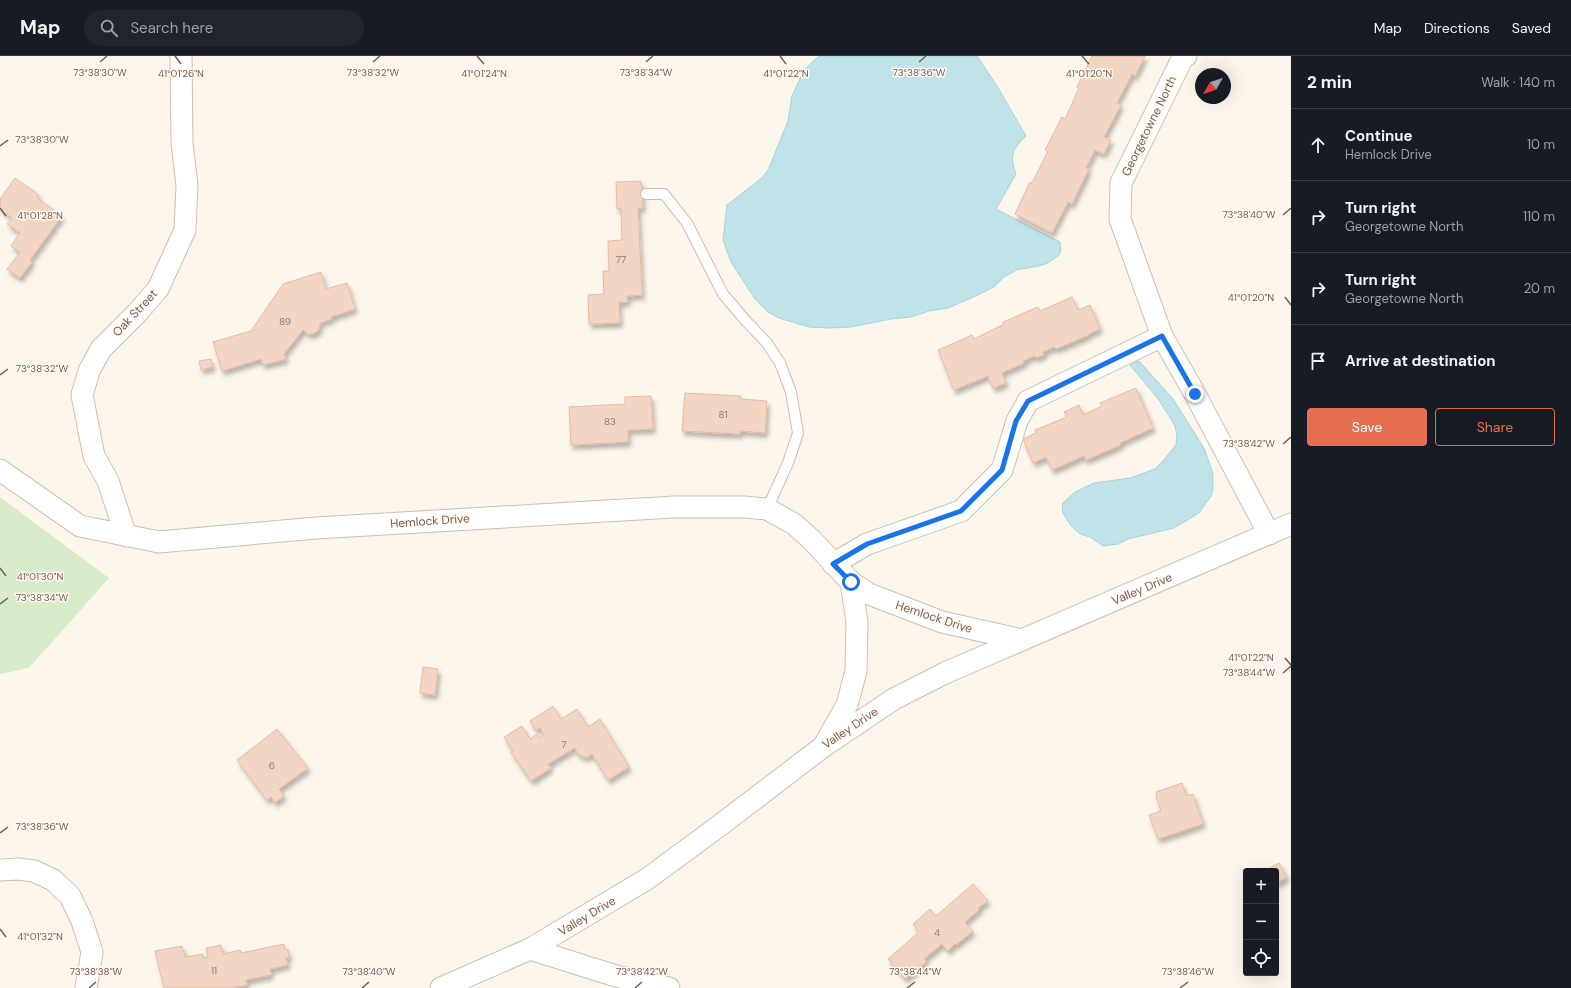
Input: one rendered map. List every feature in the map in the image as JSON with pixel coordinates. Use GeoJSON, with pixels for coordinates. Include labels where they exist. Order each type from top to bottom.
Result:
{"type":"FeatureCollection","features":[{"type":"Feature","properties":{"kind":"street","name":"Oak Street"},"geometry":{"type":"LineString","coordinates":[[126,536],[108,481],[94,456],[82,395],[89,371],[101,349],[137,313],[158,289],[185,230],[187,185],[182,143],[181,56]]}},
{"type":"Feature","properties":{"kind":"street","name":"Georgetowne North"},"geometry":{"type":"LineString","coordinates":[[1186,56],[1183,57],[1121,183],[1120,219],[1162,336],[1270,534]]}},
{"type":"Feature","properties":{"kind":"street"},"geometry":{"type":"LineString","coordinates":[[833,564],[867,544],[961,511],[1002,470],[1016,421],[1028,401],[1162,336]]}},
{"type":"Feature","properties":{"kind":"street","name":"Hemlock Drive"},"geometry":{"type":"LineString","coordinates":[[0,470],[80,526],[159,542],[316,528],[674,506],[744,507],[767,509],[794,524],[811,539],[851,582],[869,594],[942,622],[1022,640]]}},
{"type":"Feature","properties":{"kind":"street","name":"Valley Drive"},"geometry":{"type":"LineString","coordinates":[[441,988],[530,949],[598,910],[647,879],[716,829],[824,746],[894,699],[945,673],[1291,524]]}},
{"type":"Feature","properties":{"kind":"street"},"geometry":{"type":"LineString","coordinates":[[824,746],[847,705],[856,671],[857,622],[851,582]]}},
{"type":"Feature","properties":{"kind":"street"},"geometry":{"type":"LineString","coordinates":[[0,870],[18,869],[34,871],[53,880],[70,896],[82,921],[92,952],[86,988]]}},
{"type":"Feature","properties":{"kind":"street"},"geometry":{"type":"LineString","coordinates":[[530,949],[616,976],[669,988]]}},
{"type":"Feature","properties":{"kind":"lane"},"geometry":{"type":"LineString","coordinates":[[646,194],[664,194],[687,223],[723,294],[746,321],[767,342],[780,362],[791,392],[798,433],[788,463],[767,509]]}},
{"type":"Feature","properties":{"kind":"green space"},"geometry":{"type":"Polygon","coordinates":[[[0,497],[109,578],[29,668],[0,674],[0,497]]]}},
{"type":"Feature","properties":{"kind":"water"},"geometry":{"type":"Polygon","coordinates":[[[819,56],[977,56],[997,86],[1026,136],[1015,149],[1013,162],[1016,174],[996,209],[1060,242],[1061,250],[1059,255],[1048,263],[1016,270],[1004,277],[994,287],[948,308],[929,311],[911,317],[891,319],[851,327],[829,328],[809,327],[779,318],[768,312],[755,299],[731,262],[723,240],[727,205],[763,177],[769,168],[788,121],[792,96],[802,74],[819,56]]]}},
{"type":"Feature","properties":{"kind":"water"},"geometry":{"type":"Polygon","coordinates":[[[1139,361],[1173,399],[1204,448],[1213,474],[1213,490],[1211,496],[1199,513],[1174,528],[1128,539],[1118,544],[1103,546],[1090,537],[1080,534],[1071,526],[1063,513],[1063,503],[1075,492],[1094,483],[1130,478],[1155,469],[1176,445],[1177,435],[1175,426],[1159,400],[1130,365],[1139,361]]]}},
{"type":"Feature","properties":{"kind":"building"},"geometry":{"type":"Polygon","coordinates":[[[1092,56],[1145,56],[1135,76],[1132,74],[1117,103],[1121,105],[1104,137],[1111,140],[1104,154],[1095,150],[1086,168],[1089,169],[1072,204],[1068,202],[1052,233],[1015,214],[1030,182],[1032,183],[1048,151],[1045,150],[1062,117],[1065,119],[1079,88],[1077,87],[1092,56]]]}},
{"type":"Feature","properties":{"kind":"building"},"geometry":{"type":"Polygon","coordinates":[[[15,178],[39,195],[37,198],[62,216],[30,260],[32,262],[20,278],[7,269],[20,252],[11,246],[20,233],[7,224],[12,218],[0,209],[0,199],[15,178]]]}},
{"type":"Feature","properties":{"kind":"building"},"geometry":{"type":"Polygon","coordinates":[[[641,181],[643,208],[638,208],[642,295],[627,296],[628,302],[619,302],[620,323],[589,324],[588,295],[604,294],[603,271],[609,271],[608,241],[622,240],[621,208],[617,209],[616,182],[641,181]]]}},
{"type":"Feature","properties":{"kind":"building"},"geometry":{"type":"Polygon","coordinates":[[[321,272],[326,289],[347,283],[355,309],[331,317],[332,319],[320,323],[319,330],[313,334],[308,334],[303,330],[284,354],[286,359],[263,365],[261,359],[222,371],[213,342],[251,331],[283,284],[321,272]]]}},
{"type":"Feature","properties":{"kind":"building"},"geometry":{"type":"Polygon","coordinates":[[[1072,297],[1078,310],[1090,305],[1100,329],[1056,349],[1054,347],[1043,352],[1044,355],[1036,358],[1034,356],[1023,361],[1024,363],[1002,373],[1006,383],[993,388],[988,376],[954,390],[938,350],[972,335],[974,339],[1004,324],[1003,322],[1038,307],[1040,311],[1072,297]]]}},
{"type":"Feature","properties":{"kind":"building"},"geometry":{"type":"Polygon","coordinates":[[[211,359],[213,367],[201,370],[199,361],[211,359]]]}},
{"type":"Feature","properties":{"kind":"building"},"geometry":{"type":"Polygon","coordinates":[[[1136,388],[1153,428],[1120,443],[1121,445],[1086,460],[1084,456],[1052,470],[1046,457],[1033,463],[1023,439],[1036,433],[1035,430],[1067,417],[1064,412],[1079,405],[1083,415],[1102,406],[1100,403],[1136,388]]]}},
{"type":"Feature","properties":{"kind":"building"},"geometry":{"type":"Polygon","coordinates":[[[685,393],[741,396],[741,399],[767,401],[765,433],[740,431],[740,434],[682,431],[685,393]]]}},
{"type":"Feature","properties":{"kind":"building"},"geometry":{"type":"Polygon","coordinates":[[[651,396],[653,429],[628,430],[628,442],[571,445],[569,407],[625,404],[625,397],[651,396]]]}},
{"type":"Feature","properties":{"kind":"building"},"geometry":{"type":"Polygon","coordinates":[[[423,667],[438,669],[435,695],[420,693],[423,667]]]}},
{"type":"Feature","properties":{"kind":"building"},"geometry":{"type":"Polygon","coordinates":[[[553,706],[561,719],[577,709],[588,727],[600,719],[629,767],[608,780],[592,754],[589,757],[583,757],[577,753],[575,748],[548,764],[551,768],[531,781],[511,752],[513,751],[504,737],[522,726],[530,739],[537,734],[539,738],[544,735],[540,728],[536,730],[530,721],[553,706]]]}},
{"type":"Feature","properties":{"kind":"building"},"geometry":{"type":"Polygon","coordinates":[[[277,729],[308,768],[279,789],[284,796],[275,803],[271,797],[267,800],[237,760],[277,729]]]}},
{"type":"Feature","properties":{"kind":"building"},"geometry":{"type":"Polygon","coordinates":[[[1182,783],[1186,796],[1193,794],[1203,824],[1158,839],[1149,815],[1161,811],[1156,797],[1156,792],[1182,783]]]}},
{"type":"Feature","properties":{"kind":"building"},"geometry":{"type":"Polygon","coordinates":[[[1279,863],[1287,877],[1279,882],[1279,868],[1270,868],[1279,863]]]}},
{"type":"Feature","properties":{"kind":"building"},"geometry":{"type":"Polygon","coordinates":[[[973,884],[988,901],[978,908],[980,909],[965,922],[973,931],[948,951],[942,944],[924,959],[926,962],[905,979],[888,959],[919,932],[913,924],[930,909],[936,916],[973,884]]]}},
{"type":"Feature","properties":{"kind":"building"},"geometry":{"type":"Polygon","coordinates":[[[284,944],[285,950],[288,950],[289,958],[286,958],[288,965],[270,969],[271,975],[246,980],[247,985],[230,988],[164,988],[155,951],[182,946],[185,957],[203,954],[203,958],[208,957],[206,948],[221,945],[223,954],[240,950],[241,953],[284,944]]]}},
{"type":"Feature","properties":{"kind":"route"},"geometry":{"type":"LineString","coordinates":[[851,582],[833,564],[867,544],[961,511],[1002,470],[1016,421],[1028,401],[1162,336],[1195,394]]}}]}
